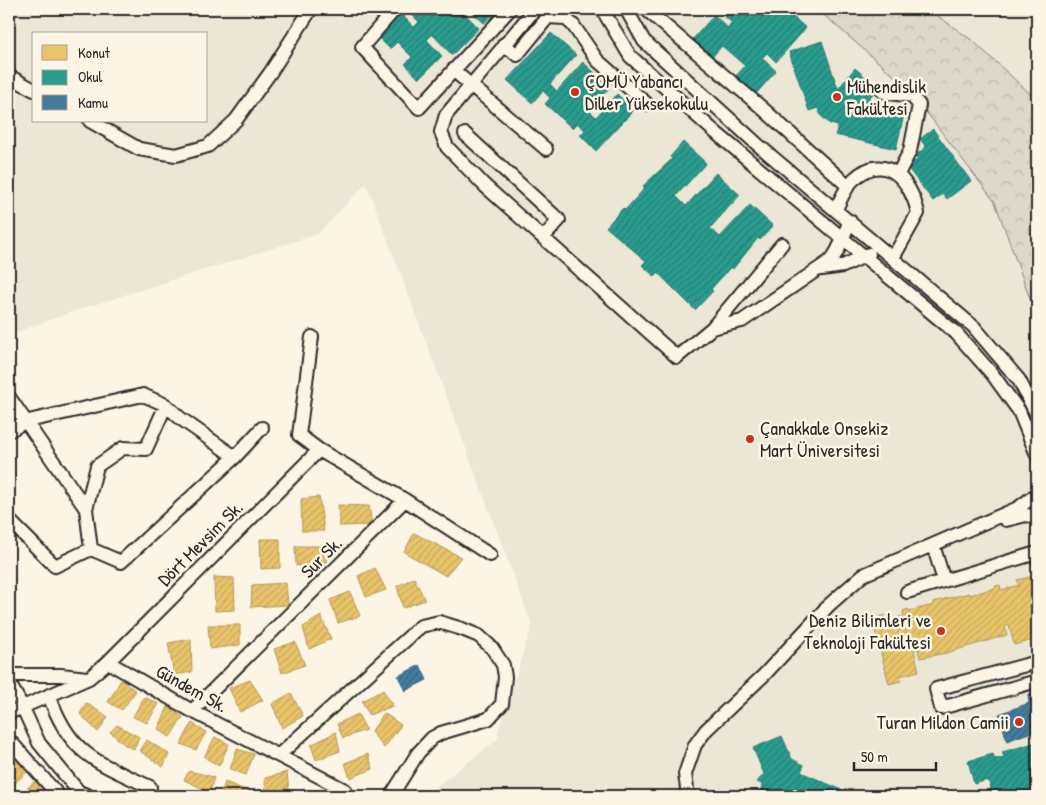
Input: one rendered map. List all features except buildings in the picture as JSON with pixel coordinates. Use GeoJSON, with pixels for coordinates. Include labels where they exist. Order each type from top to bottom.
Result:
{"type":"FeatureCollection","features":[{"type":"Feature","properties":{"kind":"street"},"geometry":{"type":"LineString","coordinates":[[92,122],[139,149],[176,155],[208,146],[236,120],[311,9]]}},
{"type":"Feature","properties":{"kind":"street"},"geometry":{"type":"LineString","coordinates":[[395,9],[362,47],[419,108],[510,9]]}},
{"type":"Feature","properties":{"kind":"street"},"geometry":{"type":"LineString","coordinates":[[535,9],[469,85],[442,122],[442,139],[447,147],[485,186],[677,357],[712,328],[782,244]]}},
{"type":"Feature","properties":{"kind":"street"},"geometry":{"type":"LineString","coordinates":[[602,9],[630,56],[715,132],[956,333],[993,375],[1019,411],[1037,455]]}},
{"type":"Feature","properties":{"kind":"street"},"geometry":{"type":"LineString","coordinates":[[848,186],[653,10],[628,14],[644,41],[757,144],[974,326],[1019,380],[1037,415]]}},
{"type":"Feature","properties":{"kind":"street"},"geometry":{"type":"LineString","coordinates":[[504,44],[517,55],[548,18],[565,18],[573,25],[597,60],[647,104]]}},
{"type":"Feature","properties":{"kind":"street"},"geometry":{"type":"LineString","coordinates":[[454,70],[469,85],[546,149]]}},
{"type":"Feature","properties":{"kind":"street"},"geometry":{"type":"LineString","coordinates":[[9,76],[32,89]]}},
{"type":"Feature","properties":{"kind":"street"},"geometry":{"type":"LineString","coordinates":[[883,92],[912,96],[919,105],[910,151],[898,174]]}},
{"type":"Feature","properties":{"kind":"street"},"geometry":{"type":"LineString","coordinates":[[465,134],[559,220],[543,238]]}},
{"type":"Feature","properties":{"kind":"street"},"geometry":{"type":"LineString","coordinates":[[836,209],[848,186],[866,171],[878,167],[889,167],[898,174],[915,198],[918,213],[893,258]]}},
{"type":"Feature","properties":{"kind":"street"},"geometry":{"type":"LineString","coordinates":[[712,328],[742,321],[818,270],[838,252],[842,237],[850,221]]}},
{"type":"Feature","properties":{"kind":"street"},"geometry":{"type":"LineString","coordinates":[[818,270],[843,266],[865,258],[878,246]]}},
{"type":"Feature","properties":{"kind":"street"},"geometry":{"type":"LineString","coordinates":[[312,338],[299,436],[319,450],[405,500],[490,555]]}},
{"type":"Feature","properties":{"kind":"street"},"geometry":{"type":"LineString","coordinates":[[9,431],[24,422],[143,395],[166,405],[180,418],[234,457]]}},
{"type":"Feature","properties":{"kind":"street"},"geometry":{"type":"LineString","coordinates":[[9,397],[24,422],[86,508]]}},
{"type":"Feature","properties":{"kind":"street"},"geometry":{"type":"LineString","coordinates":[[91,549],[86,508],[97,466],[123,448],[146,449],[166,405]]}},
{"type":"Feature","properties":{"kind":"street"},"geometry":{"type":"LineString","coordinates":[[9,520],[55,566],[91,549],[121,562],[234,457],[262,428]]}},
{"type":"Feature","properties":{"kind":"street","name":"Dört Mevsim Sk."},"geometry":{"type":"LineString","coordinates":[[108,662],[319,450]]}},
{"type":"Feature","properties":{"kind":"street"},"geometry":{"type":"LineString","coordinates":[[690,796],[685,774],[695,745],[706,730],[764,675],[829,605],[863,575],[1018,508],[1037,494]]}},
{"type":"Feature","properties":{"kind":"street","name":"Sur Sk."},"geometry":{"type":"LineString","coordinates":[[192,711],[405,500]]}},
{"type":"Feature","properties":{"kind":"street"},"geometry":{"type":"LineString","coordinates":[[690,796],[689,776],[698,746],[708,732],[767,676],[832,607],[864,579],[994,523],[1026,515],[1037,516]]}},
{"type":"Feature","properties":{"kind":"street"},"geometry":{"type":"LineString","coordinates":[[934,548],[944,581]]}},
{"type":"Feature","properties":{"kind":"street"},"geometry":{"type":"LineString","coordinates":[[907,592],[1033,554]]}},
{"type":"Feature","properties":{"kind":"street"},"geometry":{"type":"LineString","coordinates":[[279,755],[421,626],[439,622],[479,636],[492,648],[503,665],[505,677],[502,704],[488,719],[441,733],[432,738],[418,753],[391,796]]}},
{"type":"Feature","properties":{"kind":"street"},"geometry":{"type":"LineString","coordinates":[[9,713],[89,678],[108,662]]}},
{"type":"Feature","properties":{"kind":"street","name":"Gündem Sk."},"geometry":{"type":"LineString","coordinates":[[108,662],[192,711],[345,790]]}},
{"type":"Feature","properties":{"kind":"street"},"geometry":{"type":"LineString","coordinates":[[1037,662],[936,689],[941,708],[1037,682]]}},
{"type":"Feature","properties":{"kind":"street"},"geometry":{"type":"LineString","coordinates":[[9,675],[60,675],[89,678]]}},
{"type":"Feature","properties":{"kind":"street"},"geometry":{"type":"LineString","coordinates":[[9,683],[39,743],[79,792],[89,796]]}},
{"type":"Feature","properties":{"kind":"street"},"geometry":{"type":"LineString","coordinates":[[48,695],[61,727],[82,751],[111,769],[150,787]]}},
{"type":"Feature","properties":{"kind":"street"},"geometry":{"type":"LineString","coordinates":[[9,744],[11,742],[59,796]]}},
{"type":"Feature","properties":{"kind":"shaded area","name":"Çanakkale Onsekiz Mart Üniversitesi"},"geometry":{"type":"Polygon","coordinates":[[[9,9],[1037,9],[1037,796],[424,796],[498,739],[498,732],[532,625],[369,190],[365,184],[318,234],[77,310],[9,335],[9,9]]]}},
{"type":"Feature","properties":{"kind":"green space"},"geometry":{"type":"Polygon","coordinates":[[[817,9],[928,9],[973,41],[1037,100],[1037,318],[995,202],[908,88],[817,9]]]}},
{"type":"Feature","properties":{"kind":"place","name":"ÇOMÜ Yabancı Diller Yüksekokulu"},"geometry":{"type":"Point","coordinates":[575,92]}},
{"type":"Feature","properties":{"kind":"place","name":"Mühendislik Fakültesi"},"geometry":{"type":"Point","coordinates":[837,97]}},
{"type":"Feature","properties":{"kind":"place","name":"Çanakkale Onsekiz Mart Üniversitesi"},"geometry":{"type":"Point","coordinates":[750,439]}},
{"type":"Feature","properties":{"kind":"place","name":"Deniz Bilimleri ve Teknoloji Fakültesi"},"geometry":{"type":"Point","coordinates":[941,631]}},
{"type":"Feature","properties":{"kind":"place","name":"Turan Mildon Camii"},"geometry":{"type":"Point","coordinates":[1019,722]}}]}
